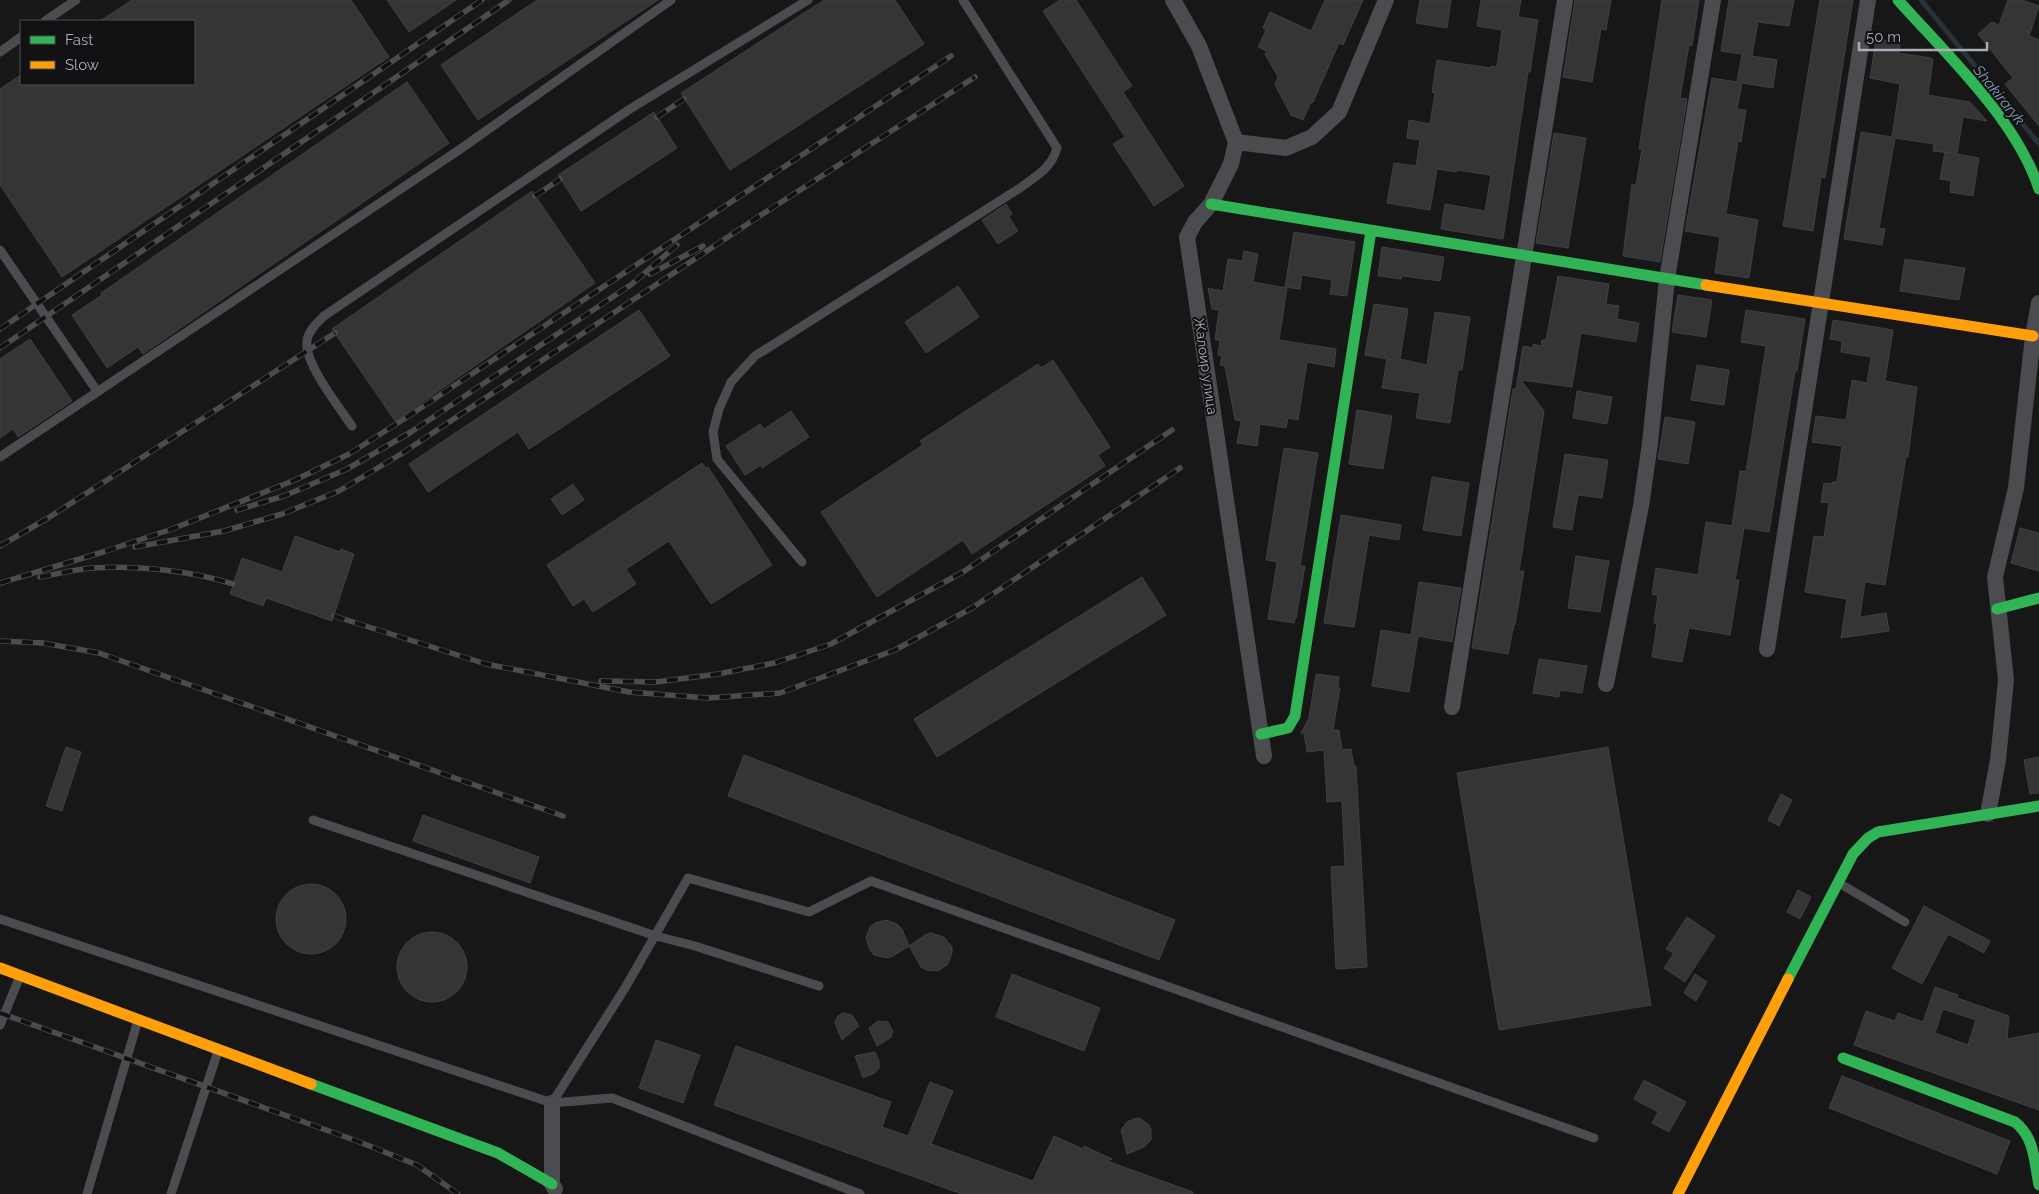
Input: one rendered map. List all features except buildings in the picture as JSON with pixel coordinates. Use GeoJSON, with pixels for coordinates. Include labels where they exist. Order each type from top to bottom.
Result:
{"type":"FeatureCollection","features":[{"type":"Feature","properties":{"kind":"street"},"geometry":{"type":"LineString","coordinates":[[1173,0],[1199,46],[1236,142],[1286,148],[1312,137],[1339,112],[1386,0]]}},
{"type":"Feature","properties":{"kind":"street"},"geometry":{"type":"LineString","coordinates":[[1452,707],[1565,0]]}},
{"type":"Feature","properties":{"kind":"street"},"geometry":{"type":"LineString","coordinates":[[1606,684],[1650,444],[1667,279],[1713,0]]}},
{"type":"Feature","properties":{"kind":"street"},"geometry":{"type":"LineString","coordinates":[[1767,649],[1868,0]]}},
{"type":"Feature","properties":{"kind":"street"},"geometry":{"type":"LineString","coordinates":[[1898,0],[2001,116],[2035,177],[2039,188]]}},
{"type":"Feature","properties":{"kind":"street","name":"Жалоир улица"},"geometry":{"type":"LineString","coordinates":[[1236,142],[1231,164],[1211,204],[1195,222],[1187,237],[1264,756]]}},
{"type":"Feature","properties":{"kind":"street"},"geometry":{"type":"LineString","coordinates":[[1211,204],[1524,258],[2033,336]]}},
{"type":"Feature","properties":{"kind":"street"},"geometry":{"type":"LineString","coordinates":[[1260,734],[1288,728],[1293,723],[1295,716],[1371,231]]}},
{"type":"Feature","properties":{"kind":"street"},"geometry":{"type":"LineString","coordinates":[[1988,814],[1998,760],[2006,680],[1994,577],[2016,488],[2033,336],[2039,303]]}},
{"type":"Feature","properties":{"kind":"street"},"geometry":{"type":"LineString","coordinates":[[1997,609],[2039,598]]}},
{"type":"Feature","properties":{"kind":"street"},"geometry":{"type":"LineString","coordinates":[[1678,1194],[1853,854],[1868,838],[1878,832],[2039,806]]}},
{"type":"Feature","properties":{"kind":"street"},"geometry":{"type":"LineString","coordinates":[[0,968],[498,1152],[555,1189]]}},
{"type":"Feature","properties":{"kind":"street"},"geometry":{"type":"LineString","coordinates":[[1843,1058],[2014,1122],[2024,1129],[2030,1138],[2039,1185]]}},
{"type":"Feature","properties":{"kind":"street"},"geometry":{"type":"LineString","coordinates":[[552,1103],[555,1189]]}},
{"type":"Feature","properties":{"kind":"lane"},"geometry":{"type":"LineString","coordinates":[[46,20],[76,0]]}},
{"type":"Feature","properties":{"kind":"lane"},"geometry":{"type":"LineString","coordinates":[[0,457],[459,150],[671,0]]}},
{"type":"Feature","properties":{"kind":"lane"},"geometry":{"type":"LineString","coordinates":[[352,426],[311,365],[306,342],[311,329],[324,316],[630,109],[808,0]]}},
{"type":"Feature","properties":{"kind":"lane"},"geometry":{"type":"LineString","coordinates":[[802,562],[717,460],[713,432],[719,409],[731,382],[755,356],[1020,188],[1054,160],[1057,148],[963,0]]}},
{"type":"Feature","properties":{"kind":"lane"},"geometry":{"type":"LineString","coordinates":[[0,52],[20,38]]}},
{"type":"Feature","properties":{"kind":"lane"},"geometry":{"type":"LineString","coordinates":[[0,250],[97,391]]}},
{"type":"Feature","properties":{"kind":"lane"},"geometry":{"type":"LineString","coordinates":[[313,820],[656,936],[695,946],[819,986]]}},
{"type":"Feature","properties":{"kind":"lane"},"geometry":{"type":"LineString","coordinates":[[552,1103],[626,988],[688,878],[809,912],[871,881],[1594,1138]]}},
{"type":"Feature","properties":{"kind":"lane"},"geometry":{"type":"LineString","coordinates":[[1839,882],[1906,922]]}},
{"type":"Feature","properties":{"kind":"lane"},"geometry":{"type":"LineString","coordinates":[[0,919],[552,1103],[612,1098],[860,1194]]}},
{"type":"Feature","properties":{"kind":"lane"},"geometry":{"type":"LineString","coordinates":[[0,1025],[20,976]]}},
{"type":"Feature","properties":{"kind":"lane"},"geometry":{"type":"LineString","coordinates":[[87,1194],[138,1020]]}},
{"type":"Feature","properties":{"kind":"lane"},"geometry":{"type":"LineString","coordinates":[[172,1194],[218,1050]]}},
{"type":"Feature","properties":{"kind":"waterway","name":"Shakiraryk"},"geometry":{"type":"LineString","coordinates":[[1921,0],[2039,144]]}},
{"type":"Feature","properties":{"kind":"railway"},"geometry":{"type":"LineString","coordinates":[[0,329],[482,0]]}},
{"type":"Feature","properties":{"kind":"railway"},"geometry":{"type":"LineString","coordinates":[[0,348],[509,0]]}},
{"type":"Feature","properties":{"kind":"railway"},"geometry":{"type":"LineString","coordinates":[[0,583],[172,529],[295,480],[349,454],[951,56]]}},
{"type":"Feature","properties":{"kind":"railway"},"geometry":{"type":"LineString","coordinates":[[135,547],[224,531],[282,514],[339,491],[401,454],[758,217],[975,77]]}},
{"type":"Feature","properties":{"kind":"railway"},"geometry":{"type":"LineString","coordinates":[[657,117],[684,99]]}},
{"type":"Feature","properties":{"kind":"railway"},"geometry":{"type":"LineString","coordinates":[[535,196],[560,179]]}},
{"type":"Feature","properties":{"kind":"railway"},"geometry":{"type":"LineString","coordinates":[[237,510],[284,496],[347,469],[411,432],[632,284],[677,245]]}},
{"type":"Feature","properties":{"kind":"railway"},"geometry":{"type":"LineString","coordinates":[[650,274],[703,246]]}},
{"type":"Feature","properties":{"kind":"railway"},"geometry":{"type":"LineString","coordinates":[[0,546],[48,518],[335,333]]}},
{"type":"Feature","properties":{"kind":"railway"},"geometry":{"type":"LineString","coordinates":[[601,681],[656,682],[718,674],[774,663],[831,644],[963,572],[1172,430]]}},
{"type":"Feature","properties":{"kind":"railway"},"geometry":{"type":"LineString","coordinates":[[334,616],[486,664],[629,692],[708,698],[780,693],[895,650],[972,608],[1180,468]]}},
{"type":"Feature","properties":{"kind":"railway"},"geometry":{"type":"LineString","coordinates":[[40,577],[74,570],[127,567],[182,572],[233,584]]}},
{"type":"Feature","properties":{"kind":"railway"},"geometry":{"type":"LineString","coordinates":[[0,641],[43,643],[99,653],[563,816]]}},
{"type":"Feature","properties":{"kind":"railway"},"geometry":{"type":"LineString","coordinates":[[0,1013],[357,1141],[417,1165],[458,1194]]}},
{"type":"Feature","properties":{"kind":"traffic: fast"},"geometry":{"type":"LineString","coordinates":[[1898,0],[1958,66],[1997,113],[2028,163],[2039,189]]}},
{"type":"Feature","properties":{"kind":"traffic: fast"},"geometry":{"type":"LineString","coordinates":[[1211,204],[1706,285]]}},
{"type":"Feature","properties":{"kind":"traffic: fast"},"geometry":{"type":"LineString","coordinates":[[1261,734],[1288,728],[1295,716],[1371,231]]}},
{"type":"Feature","properties":{"kind":"traffic: fast"},"geometry":{"type":"LineString","coordinates":[[1997,609],[2039,598]]}},
{"type":"Feature","properties":{"kind":"traffic: fast"},"geometry":{"type":"LineString","coordinates":[[1788,979],[1853,854],[1868,838],[1878,832],[2039,806]]}},
{"type":"Feature","properties":{"kind":"traffic: fast"},"geometry":{"type":"LineString","coordinates":[[1843,1058],[2015,1122],[2022,1128],[2033,1150],[2039,1185]]}},
{"type":"Feature","properties":{"kind":"traffic: fast"},"geometry":{"type":"LineString","coordinates":[[311,1084],[498,1153],[552,1184]]}},
{"type":"Feature","properties":{"kind":"traffic: slow"},"geometry":{"type":"LineString","coordinates":[[1706,285],[2033,336]]}},
{"type":"Feature","properties":{"kind":"traffic: slow"},"geometry":{"type":"LineString","coordinates":[[0,968],[311,1084]]}},
{"type":"Feature","properties":{"kind":"traffic: slow"},"geometry":{"type":"LineString","coordinates":[[1678,1194],[1788,979]]}}]}
